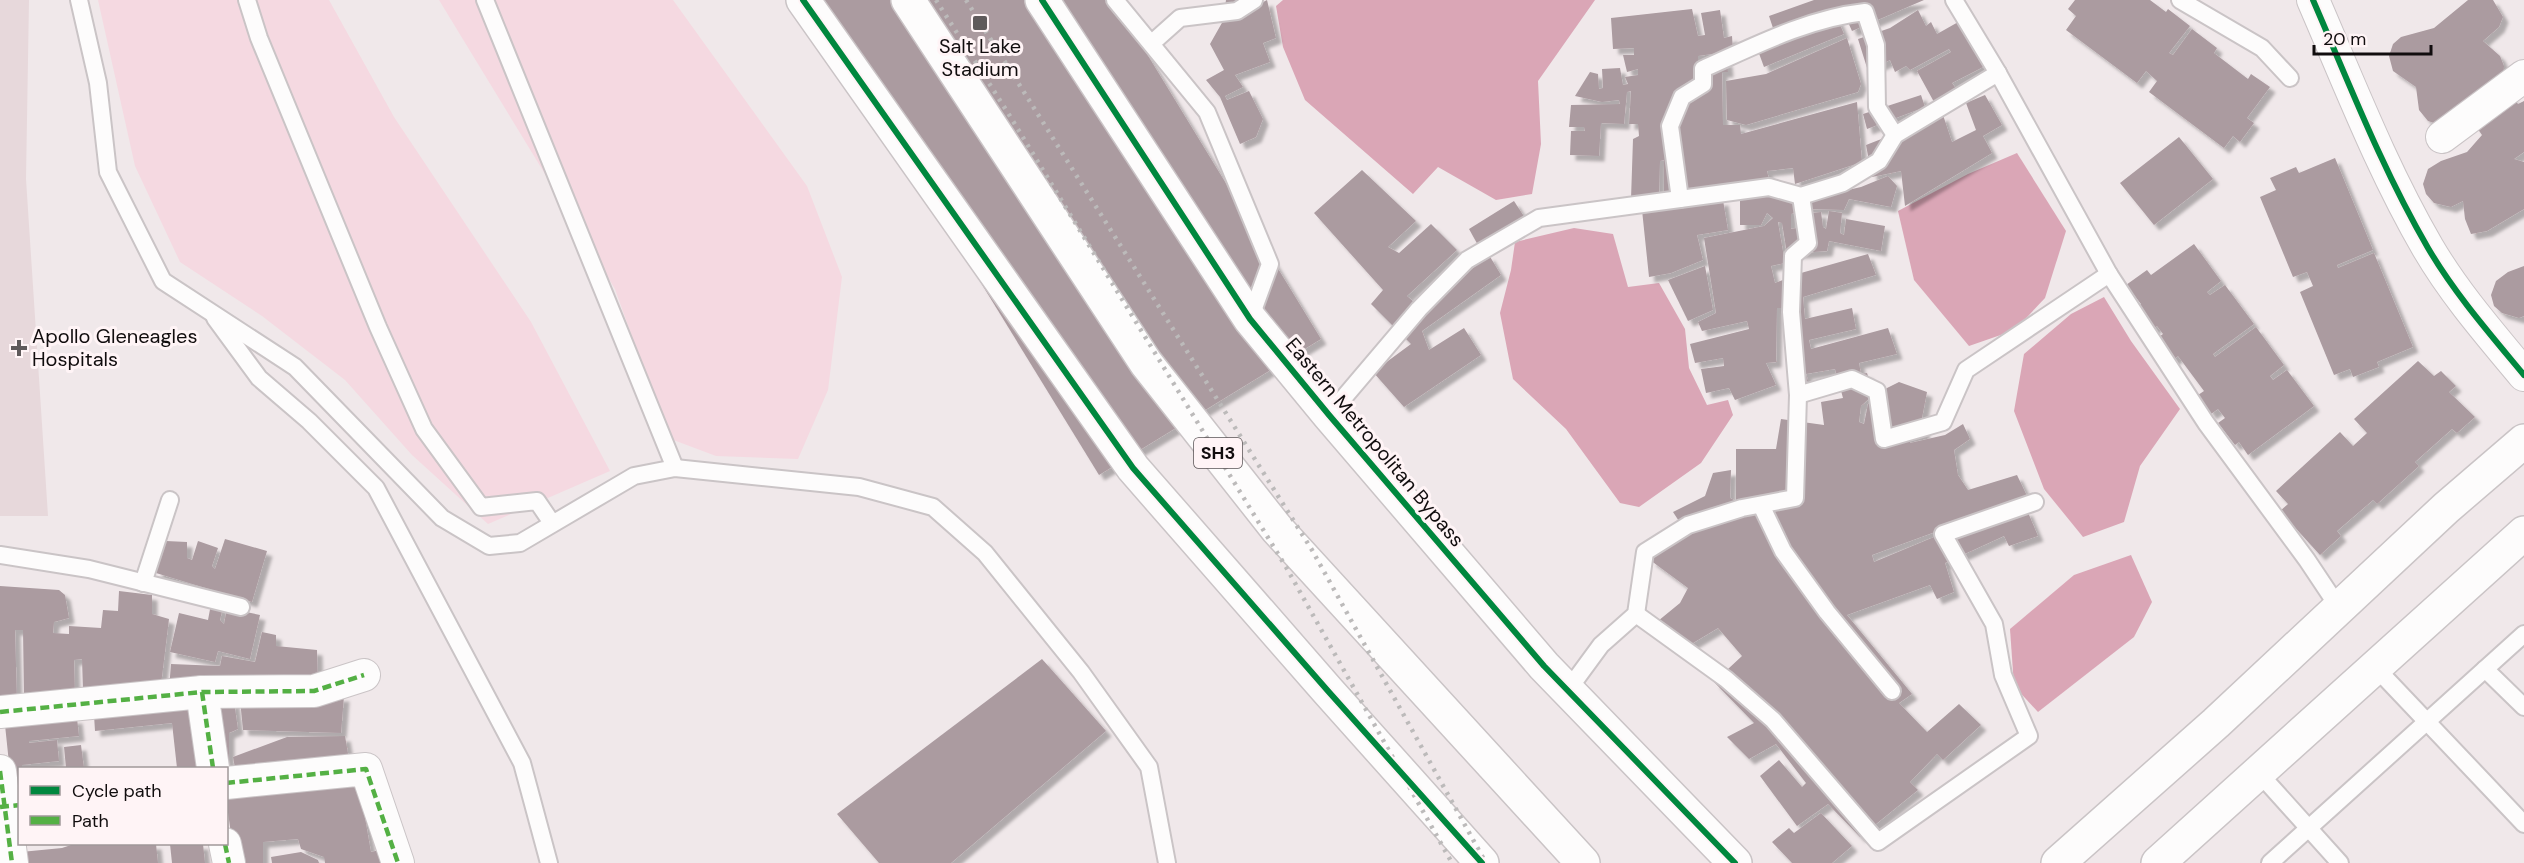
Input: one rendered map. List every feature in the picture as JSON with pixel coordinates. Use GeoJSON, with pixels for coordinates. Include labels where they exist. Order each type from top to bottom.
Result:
{"type":"FeatureCollection","features":[{"type":"Feature","properties":{"kind":"main road"},"geometry":{"type":"LineString","coordinates":[[803,0],[1133,468],[1482,863]]}},
{"type":"Feature","properties":{"kind":"main road","name":"SH3"},"geometry":{"type":"LineString","coordinates":[[908,0],[1153,372],[1278,529],[1583,863]]}},
{"type":"Feature","properties":{"kind":"main road","name":"Eastern Metropolitan Bypass"},"geometry":{"type":"LineString","coordinates":[[1042,0],[1250,318],[1329,415],[1544,666],[1736,863]]}},
{"type":"Feature","properties":{"kind":"main road"},"geometry":{"type":"LineString","coordinates":[[2058,863],[2216,723],[2446,508],[2524,441]]}},
{"type":"Feature","properties":{"kind":"main road"},"geometry":{"type":"LineString","coordinates":[[2158,863],[2524,533]]}},
{"type":"Feature","properties":{"kind":"street"},"geometry":{"type":"LineString","coordinates":[[2313,0],[2376,145],[2428,248],[2475,316],[2524,375]]}},
{"type":"Feature","properties":{"kind":"street"},"geometry":{"type":"LineString","coordinates":[[2442,136],[2524,76]]}},
{"type":"Feature","properties":{"kind":"street"},"geometry":{"type":"LineString","coordinates":[[0,712],[202,692],[314,691],[364,675]]}},
{"type":"Feature","properties":{"kind":"street"},"geometry":{"type":"LineString","coordinates":[[202,692],[213,767]]}},
{"type":"Feature","properties":{"kind":"street"},"geometry":{"type":"LineString","coordinates":[[228,783],[366,769],[398,863]]}},
{"type":"Feature","properties":{"kind":"street"},"geometry":{"type":"LineString","coordinates":[[0,771],[8,806],[12,863]]}},
{"type":"Feature","properties":{"kind":"street"},"geometry":{"type":"LineString","coordinates":[[225,845],[229,863]]}},
{"type":"Feature","properties":{"kind":"lane"},"geometry":{"type":"LineString","coordinates":[[79,0],[98,83],[108,172],[163,281],[295,367],[442,518],[489,546],[520,543],[634,476],[675,468],[859,487],[933,507],[985,553],[1081,672],[1149,767],[1167,863]]}},
{"type":"Feature","properties":{"kind":"lane"},"geometry":{"type":"LineString","coordinates":[[247,0],[259,38],[356,274],[424,429],[481,507],[537,501],[552,524]]}},
{"type":"Feature","properties":{"kind":"lane"},"geometry":{"type":"LineString","coordinates":[[485,0],[675,468]]}},
{"type":"Feature","properties":{"kind":"lane"},"geometry":{"type":"LineString","coordinates":[[1115,0],[1207,112],[1270,264],[1250,318]]}},
{"type":"Feature","properties":{"kind":"lane"},"geometry":{"type":"LineString","coordinates":[[1152,43],[1180,18],[1237,10],[1254,0]]}},
{"type":"Feature","properties":{"kind":"lane"},"geometry":{"type":"LineString","coordinates":[[1954,0],[1998,73],[2109,274],[2206,423],[2312,567],[2339,608]]}},
{"type":"Feature","properties":{"kind":"lane"},"geometry":{"type":"LineString","coordinates":[[2180,0],[2262,48],[2290,78]]}},
{"type":"Feature","properties":{"kind":"lane"},"geometry":{"type":"LineString","coordinates":[[1680,199],[1670,126],[1682,97],[1703,84],[1703,69],[1752,47],[1836,15],[1865,12],[1876,45],[1878,107],[1895,135]]}},
{"type":"Feature","properties":{"kind":"lane"},"geometry":{"type":"LineString","coordinates":[[1329,415],[1419,309],[1467,260],[1539,218],[1769,187],[1801,196],[1843,183],[1879,161],[1895,135],[1998,73]]}},
{"type":"Feature","properties":{"kind":"lane"},"geometry":{"type":"LineString","coordinates":[[1568,690],[1601,645],[1636,614],[1645,552],[1688,525],[1795,498],[1798,395],[1791,312],[1793,256],[1808,243],[1801,196]]}},
{"type":"Feature","properties":{"kind":"lane"},"geometry":{"type":"LineString","coordinates":[[1798,395],[1852,379],[1877,391],[1884,439],[1943,422],[1966,370],[2109,274]]}},
{"type":"Feature","properties":{"kind":"lane"},"geometry":{"type":"LineString","coordinates":[[207,308],[259,378],[309,421],[376,488],[522,763],[549,863]]}},
{"type":"Feature","properties":{"kind":"lane"},"geometry":{"type":"LineString","coordinates":[[143,583],[170,500]]}},
{"type":"Feature","properties":{"kind":"lane"},"geometry":{"type":"LineString","coordinates":[[1636,614],[1726,679],[1773,720],[1878,842],[2030,736],[2003,675],[1994,624],[1943,534],[2036,502]]}},
{"type":"Feature","properties":{"kind":"lane"},"geometry":{"type":"LineString","coordinates":[[1761,505],[1783,551],[1827,612],[1892,691]]}},
{"type":"Feature","properties":{"kind":"lane"},"geometry":{"type":"LineString","coordinates":[[0,555],[89,569],[241,607]]}},
{"type":"Feature","properties":{"kind":"lane"},"geometry":{"type":"LineString","coordinates":[[2270,863],[2524,634]]}},
{"type":"Feature","properties":{"kind":"lane"},"geometry":{"type":"LineString","coordinates":[[2374,667],[2428,720],[2524,824]]}},
{"type":"Feature","properties":{"kind":"lane"},"geometry":{"type":"LineString","coordinates":[[2485,669],[2524,707]]}},
{"type":"Feature","properties":{"kind":"lane"},"geometry":{"type":"LineString","coordinates":[[2258,772],[2340,863]]}},
{"type":"Feature","properties":{"kind":"shaded area","name":"Apollo Gleneagles Hospitals"},"geometry":{"type":"Polygon","coordinates":[[[0,0],[29,0],[26,179],[48,516],[0,516],[0,0]]]}},
{"type":"Feature","properties":{"kind":"shaded area"},"geometry":{"type":"Polygon","coordinates":[[[98,0],[329,0],[394,117],[531,322],[610,471],[488,524],[412,455],[345,380],[262,316],[180,262],[135,166],[98,0]]]}},
{"type":"Feature","properties":{"kind":"shaded area"},"geometry":{"type":"Polygon","coordinates":[[[439,0],[673,0],[807,186],[842,277],[828,390],[798,459],[716,456],[668,438],[615,289],[439,0]]]}},
{"type":"Feature","properties":{"kind":"shaded area"},"geometry":{"type":"Polygon","coordinates":[[[1283,0],[1595,0],[1538,81],[1541,144],[1532,194],[1496,200],[1438,167],[1413,194],[1305,100],[1283,47],[1276,6],[1283,0]]]}},
{"type":"Feature","properties":{"kind":"shaded area"},"geometry":{"type":"Polygon","coordinates":[[[2017,153],[2066,231],[2045,298],[2015,330],[1969,346],[1914,280],[1898,211],[1968,174],[2017,153]]]}},
{"type":"Feature","properties":{"kind":"shaded area"},"geometry":{"type":"Polygon","coordinates":[[[1574,228],[1613,234],[1628,287],[1659,283],[1685,329],[1689,368],[1707,405],[1728,400],[1733,415],[1701,463],[1639,507],[1620,503],[1566,429],[1513,379],[1500,313],[1511,270],[1515,242],[1574,228]]]}},
{"type":"Feature","properties":{"kind":"shaded area"},"geometry":{"type":"Polygon","coordinates":[[[2104,297],[2131,341],[2180,409],[2140,466],[2124,522],[2083,537],[2044,489],[2014,411],[2024,354],[2071,314],[2104,297]]]}},
{"type":"Feature","properties":{"kind":"shaded area"},"geometry":{"type":"Polygon","coordinates":[[[2131,555],[2152,602],[2134,637],[2038,712],[2014,686],[2010,629],[2074,575],[2131,555]]]}},
{"type":"Feature","properties":{"kind":"building","name":"Salt Lake Stadium"},"geometry":{"type":"Polygon","coordinates":[[[807,0],[1114,0],[1321,339],[1099,475],[807,0]]]}},
{"type":"Feature","properties":{"kind":"building"},"geometry":{"type":"Polygon","coordinates":[[[1226,0],[1245,0],[1241,14],[1267,0],[1276,38],[1263,43],[1270,62],[1235,75],[1243,87],[1225,96],[1227,100],[1249,91],[1263,119],[1256,137],[1240,144],[1220,97],[1206,80],[1224,70],[1210,44],[1223,21],[1226,0]]]}},
{"type":"Feature","properties":{"kind":"building"},"geometry":{"type":"Polygon","coordinates":[[[1814,0],[1924,0],[1852,31],[1842,9],[1774,31],[1769,16],[1814,0]]]}},
{"type":"Feature","properties":{"kind":"building"},"geometry":{"type":"Polygon","coordinates":[[[2075,0],[2150,0],[2166,12],[2168,9],[2190,26],[2169,53],[2173,55],[2192,29],[2217,48],[2214,53],[2248,79],[2251,74],[2270,87],[2247,118],[2254,123],[2240,142],[2233,136],[2224,148],[2149,92],[2157,81],[2146,71],[2137,83],[2066,30],[2076,16],[2068,9],[2075,0]]]}},
{"type":"Feature","properties":{"kind":"building"},"geometry":{"type":"Polygon","coordinates":[[[2468,0],[2493,0],[2503,17],[2499,27],[2483,41],[2500,56],[2504,66],[2503,78],[2444,126],[2428,121],[2419,110],[2416,87],[2393,71],[2389,56],[2393,44],[2401,37],[2434,28],[2468,0]]]}},
{"type":"Feature","properties":{"kind":"building"},"geometry":{"type":"Polygon","coordinates":[[[1692,9],[1698,36],[1705,35],[1701,13],[1720,10],[1724,38],[1732,36],[1733,51],[1698,56],[1698,61],[1727,61],[1728,72],[1722,72],[1723,125],[1740,125],[1741,134],[1857,102],[1862,162],[1795,184],[1793,168],[1767,171],[1769,179],[1664,197],[1664,160],[1660,161],[1659,198],[1631,199],[1633,139],[1639,136],[1638,124],[1629,124],[1631,91],[1627,92],[1624,124],[1601,123],[1599,156],[1570,155],[1571,131],[1585,131],[1584,127],[1569,127],[1571,105],[1620,104],[1619,100],[1602,102],[1575,96],[1590,72],[1598,74],[1599,89],[1603,88],[1602,69],[1620,68],[1623,85],[1628,84],[1625,77],[1638,75],[1638,69],[1627,72],[1623,55],[1634,55],[1634,48],[1613,49],[1611,18],[1692,9]]]}},
{"type":"Feature","properties":{"kind":"building"},"geometry":{"type":"Polygon","coordinates":[[[1918,10],[1926,26],[1931,22],[1937,34],[1960,21],[1985,66],[1952,83],[1957,90],[1934,102],[1917,71],[1951,52],[1949,49],[1910,70],[1906,66],[1895,72],[1890,60],[1868,71],[1858,39],[1890,28],[1918,10]]]}},
{"type":"Feature","properties":{"kind":"building"},"geometry":{"type":"Polygon","coordinates":[[[1837,18],[1844,34],[1764,67],[1757,48],[1837,18]]]}},
{"type":"Feature","properties":{"kind":"building"},"geometry":{"type":"Polygon","coordinates":[[[1847,38],[1861,84],[1858,92],[1746,125],[1727,120],[1726,81],[1766,74],[1847,38]]]}},
{"type":"Feature","properties":{"kind":"building"},"geometry":{"type":"Polygon","coordinates":[[[1921,95],[1925,107],[1867,129],[1863,114],[1921,95]]]}},
{"type":"Feature","properties":{"kind":"building"},"geometry":{"type":"Polygon","coordinates":[[[1985,95],[2002,125],[1983,136],[1992,153],[1905,206],[1901,171],[1872,177],[1866,145],[1943,115],[1952,142],[1976,130],[1966,103],[1985,95]]]}},
{"type":"Feature","properties":{"kind":"building"},"geometry":{"type":"Polygon","coordinates":[[[2511,96],[2518,104],[2524,101],[2524,152],[2514,159],[2524,162],[2524,209],[2487,231],[2471,234],[2465,219],[2463,201],[2451,207],[2434,203],[2426,194],[2423,184],[2428,169],[2441,161],[2467,152],[2482,135],[2475,125],[2511,96]]]}},
{"type":"Feature","properties":{"kind":"building"},"geometry":{"type":"Polygon","coordinates":[[[2179,137],[2213,179],[2154,225],[2120,183],[2179,137]]]}},
{"type":"Feature","properties":{"kind":"building"},"geometry":{"type":"Polygon","coordinates":[[[2335,158],[2373,250],[2337,265],[2338,268],[2374,253],[2413,347],[2377,362],[2379,367],[2353,377],[2350,369],[2334,375],[2300,292],[2313,286],[2307,272],[2293,277],[2260,197],[2276,190],[2270,178],[2296,167],[2299,173],[2335,158]]]}},
{"type":"Feature","properties":{"kind":"building"},"geometry":{"type":"Polygon","coordinates":[[[1362,170],[1416,221],[1388,247],[1399,253],[1431,224],[1457,250],[1407,296],[1422,309],[1489,255],[1501,275],[1422,331],[1429,350],[1464,328],[1481,355],[1404,407],[1373,372],[1411,344],[1371,304],[1383,290],[1314,213],[1362,170]]]}},
{"type":"Feature","properties":{"kind":"building"},"geometry":{"type":"Polygon","coordinates":[[[1888,176],[1897,186],[1891,207],[1849,199],[1844,210],[1809,209],[1791,214],[1791,229],[1797,228],[1795,215],[1821,212],[1823,227],[1826,229],[1829,211],[1842,213],[1840,233],[1844,235],[1846,219],[1885,226],[1881,251],[1829,241],[1827,251],[1787,254],[1782,223],[1778,222],[1785,263],[1771,266],[1775,283],[1801,273],[1868,254],[1876,275],[1803,297],[1805,319],[1852,308],[1856,329],[1809,340],[1811,349],[1888,328],[1897,354],[1859,363],[1861,374],[1867,373],[1874,394],[1861,406],[1859,422],[1864,424],[1868,404],[1887,388],[1899,382],[1927,392],[1922,418],[1925,436],[1910,438],[1910,443],[1945,435],[1963,424],[1970,439],[1954,450],[1958,475],[1968,490],[2017,475],[2028,498],[1872,555],[1874,562],[1934,537],[1940,545],[1952,538],[2027,510],[2038,536],[2009,546],[2004,536],[1945,563],[1954,592],[1937,599],[1930,585],[1847,615],[1912,694],[1899,703],[1927,732],[1959,704],[1981,725],[1943,760],[1937,754],[1910,782],[1918,790],[1860,837],[1828,804],[1797,826],[1760,776],[1779,760],[1802,787],[1806,783],[1776,744],[1749,759],[1727,737],[1754,723],[1714,682],[1742,656],[1718,628],[1688,646],[1658,621],[1680,603],[1688,588],[1650,560],[1688,535],[1673,512],[1705,496],[1713,473],[1731,470],[1730,498],[1736,501],[1736,449],[1776,449],[1781,419],[1824,425],[1821,402],[1843,398],[1835,369],[1806,374],[1808,381],[1788,383],[1785,308],[1777,308],[1776,362],[1766,363],[1776,385],[1735,400],[1729,388],[1706,393],[1701,369],[1724,366],[1723,358],[1695,363],[1690,344],[1749,329],[1747,321],[1702,331],[1698,322],[1716,313],[1704,238],[1764,226],[1773,218],[1767,213],[1761,225],[1740,225],[1740,198],[1766,192],[1774,198],[1813,198],[1861,187],[1888,176]]]}},
{"type":"Feature","properties":{"kind":"building"},"geometry":{"type":"Polygon","coordinates":[[[1723,200],[1728,230],[1697,235],[1703,260],[1671,273],[1649,277],[1642,210],[1723,200]]]}},
{"type":"Feature","properties":{"kind":"building"},"geometry":{"type":"Polygon","coordinates":[[[1514,201],[1525,218],[1479,247],[1469,229],[1514,201]]]}},
{"type":"Feature","properties":{"kind":"building"},"geometry":{"type":"Polygon","coordinates":[[[2194,244],[2221,281],[2207,292],[2210,295],[2225,285],[2254,324],[2213,354],[2215,357],[2256,327],[2284,365],[2270,376],[2273,380],[2287,370],[2314,406],[2248,455],[2239,442],[2235,445],[2218,423],[2225,418],[2218,409],[2211,414],[2198,395],[2204,391],[2178,356],[2172,361],[2156,339],[2163,334],[2157,326],[2150,331],[2134,309],[2141,304],[2126,285],[2147,270],[2151,275],[2194,244]]]}},
{"type":"Feature","properties":{"kind":"building"},"geometry":{"type":"Polygon","coordinates":[[[1705,266],[1713,310],[1688,321],[1668,280],[1705,266]]]}},
{"type":"Feature","properties":{"kind":"building"},"geometry":{"type":"Polygon","coordinates":[[[2524,266],[2524,316],[2519,318],[2502,313],[2494,306],[2491,295],[2496,281],[2508,272],[2524,266]]]}},
{"type":"Feature","properties":{"kind":"building"},"geometry":{"type":"Polygon","coordinates":[[[2418,361],[2434,376],[2441,371],[2456,386],[2449,392],[2475,417],[2457,433],[2452,429],[2415,462],[2419,466],[2377,504],[2373,500],[2337,531],[2341,536],[2320,555],[2280,511],[2288,504],[2276,491],[2340,432],[2353,446],[2367,433],[2354,419],[2418,361]]]}},
{"type":"Feature","properties":{"kind":"building"},"geometry":{"type":"Polygon","coordinates":[[[225,539],[267,551],[252,602],[156,573],[166,541],[187,542],[187,558],[192,560],[198,541],[218,548],[212,566],[215,569],[225,539]]]}},
{"type":"Feature","properties":{"kind":"building"},"geometry":{"type":"Polygon","coordinates":[[[0,586],[59,590],[65,595],[69,618],[54,622],[53,633],[69,634],[69,626],[101,628],[103,610],[118,611],[119,591],[152,595],[152,614],[169,619],[161,685],[83,691],[82,659],[74,660],[75,694],[24,698],[23,630],[15,630],[17,702],[0,703],[0,586]]]}},
{"type":"Feature","properties":{"kind":"building"},"geometry":{"type":"Polygon","coordinates":[[[211,604],[223,607],[220,620],[224,624],[227,608],[260,615],[250,659],[218,651],[215,662],[170,652],[179,613],[208,620],[211,604]]]}},
{"type":"Feature","properties":{"kind":"building"},"geometry":{"type":"Polygon","coordinates":[[[262,632],[276,635],[276,646],[317,650],[318,686],[169,689],[171,664],[220,666],[222,656],[255,662],[262,632]]]}},
{"type":"Feature","properties":{"kind":"building"},"geometry":{"type":"Polygon","coordinates":[[[1042,659],[1106,731],[951,863],[879,863],[837,814],[1042,659]]]}},
{"type":"Feature","properties":{"kind":"building"},"geometry":{"type":"Polygon","coordinates":[[[344,696],[341,733],[243,730],[240,700],[344,696]]]}},
{"type":"Feature","properties":{"kind":"building"},"geometry":{"type":"Polygon","coordinates":[[[234,701],[238,729],[229,733],[229,780],[228,767],[225,767],[209,707],[234,701]]]}},
{"type":"Feature","properties":{"kind":"building"},"geometry":{"type":"Polygon","coordinates":[[[196,704],[203,767],[177,767],[172,723],[95,731],[94,715],[196,704]]]}},
{"type":"Feature","properties":{"kind":"building"},"geometry":{"type":"Polygon","coordinates":[[[77,718],[79,736],[29,741],[29,743],[57,740],[59,761],[18,767],[18,800],[13,801],[5,725],[77,718]]]}},
{"type":"Feature","properties":{"kind":"building"},"geometry":{"type":"Polygon","coordinates":[[[345,736],[350,765],[236,774],[233,757],[287,737],[345,736]]]}},
{"type":"Feature","properties":{"kind":"building"},"geometry":{"type":"Polygon","coordinates":[[[81,745],[84,767],[66,767],[64,747],[81,745]]]}},
{"type":"Feature","properties":{"kind":"building"},"geometry":{"type":"Polygon","coordinates":[[[358,778],[371,852],[380,850],[384,863],[325,863],[324,857],[301,849],[298,839],[263,842],[263,863],[235,863],[228,798],[358,778]]]}},
{"type":"Feature","properties":{"kind":"building"},"geometry":{"type":"Polygon","coordinates":[[[1821,813],[1852,846],[1832,863],[1792,863],[1772,842],[1789,828],[1794,833],[1821,813]]]}},
{"type":"Feature","properties":{"kind":"building"},"geometry":{"type":"Polygon","coordinates":[[[71,845],[156,845],[158,863],[22,863],[21,852],[71,845]]]}},
{"type":"Feature","properties":{"kind":"building"},"geometry":{"type":"Polygon","coordinates":[[[170,845],[203,845],[205,863],[172,863],[170,845]]]}},
{"type":"Feature","properties":{"kind":"building"},"geometry":{"type":"Polygon","coordinates":[[[301,852],[318,860],[319,863],[272,863],[271,857],[301,852]]]}},
{"type":"Feature","properties":{"kind":"railway"},"geometry":{"type":"LineString","coordinates":[[936,0],[1008,113],[1286,567],[1452,863]]}},
{"type":"Feature","properties":{"kind":"railway"},"geometry":{"type":"LineString","coordinates":[[966,0],[1312,550],[1486,863]]}},
{"type":"Feature","properties":{"kind":"marked path"},"geometry":{"type":"LineString","coordinates":[[0,712],[202,692],[314,691],[364,675]]}},
{"type":"Feature","properties":{"kind":"marked path"},"geometry":{"type":"LineString","coordinates":[[202,692],[213,767]]}},
{"type":"Feature","properties":{"kind":"marked path"},"geometry":{"type":"LineString","coordinates":[[228,783],[366,769],[398,863]]}},
{"type":"Feature","properties":{"kind":"marked path"},"geometry":{"type":"LineString","coordinates":[[0,771],[12,863]]}},
{"type":"Feature","properties":{"kind":"marked path"},"geometry":{"type":"LineString","coordinates":[[0,807],[18,805]]}},
{"type":"Feature","properties":{"kind":"marked path"},"geometry":{"type":"LineString","coordinates":[[225,845],[229,863]]}},
{"type":"Feature","properties":{"kind":"cycle path"},"geometry":{"type":"LineString","coordinates":[[803,0],[1133,468],[1482,863]]}},
{"type":"Feature","properties":{"kind":"cycle path"},"geometry":{"type":"LineString","coordinates":[[1042,0],[1250,319],[1544,666],[1735,863]]}},
{"type":"Feature","properties":{"kind":"cycle path"},"geometry":{"type":"LineString","coordinates":[[2313,0],[2381,157],[2411,218],[2438,265],[2461,298],[2524,375]]}},
{"type":"Feature","properties":{"kind":"place","name":"Salt Lake Stadium"},"geometry":{"type":"Point","coordinates":[980,23]}},
{"type":"Feature","properties":{"kind":"place","name":"Apollo Gleneagles Hospitals"},"geometry":{"type":"Point","coordinates":[19,348]}}]}
